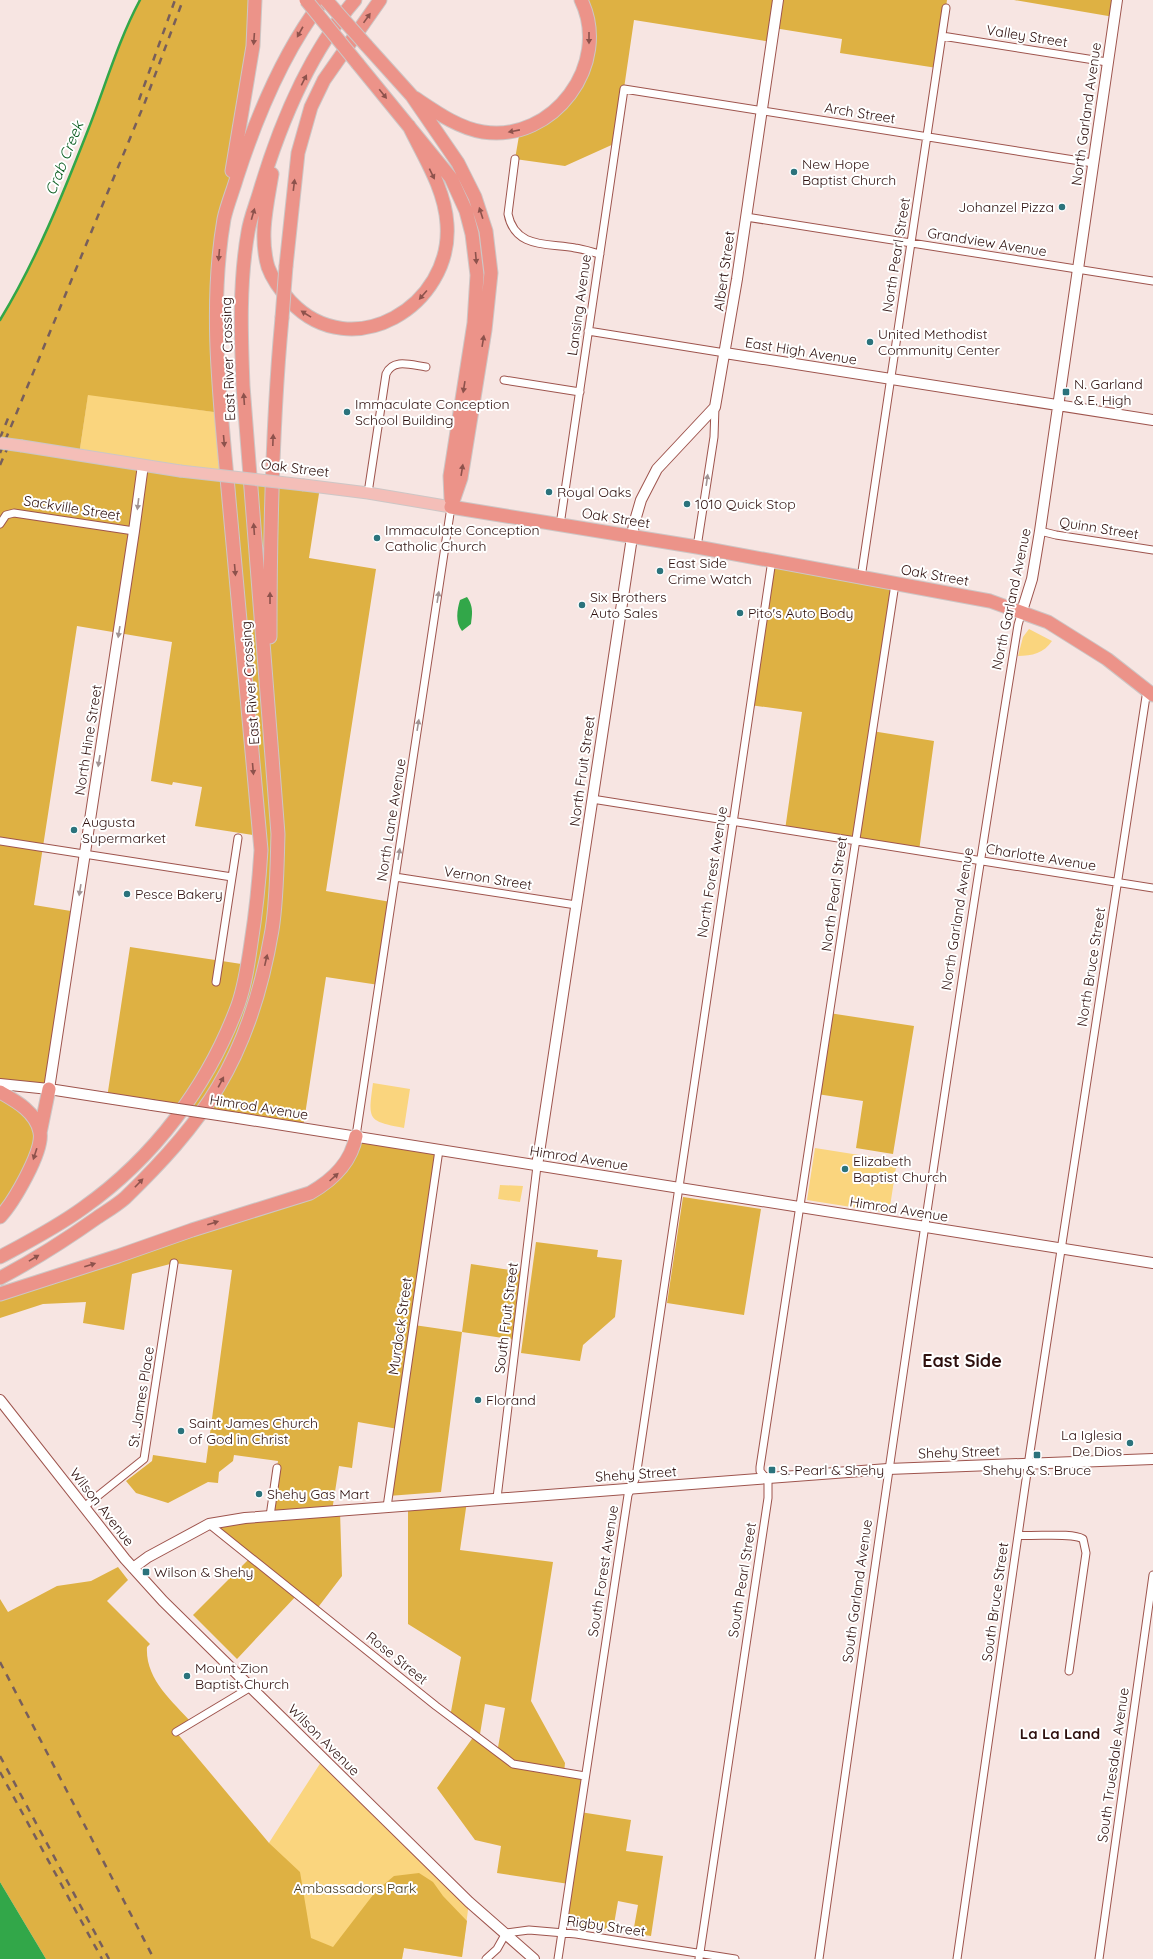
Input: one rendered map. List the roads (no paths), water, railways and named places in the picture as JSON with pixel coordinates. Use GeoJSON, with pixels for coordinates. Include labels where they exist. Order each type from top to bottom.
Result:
{"type":"FeatureCollection","features":[{"type":"Feature","properties":{"kind":"highway"},"geometry":{"type":"LineString","coordinates":[[224,216],[253,46],[255,0]]}},
{"type":"Feature","properties":{"kind":"highway"},"geometry":{"type":"LineString","coordinates":[[306,0],[451,178],[466,211],[475,247],[477,275],[476,309],[450,476],[451,507]]}},
{"type":"Feature","properties":{"kind":"highway","name":"East River Crossing"},"geometry":{"type":"LineString","coordinates":[[0,1257],[83,1208],[121,1177],[154,1146],[190,1100],[219,1050],[238,1004],[248,966],[258,900],[261,850],[217,345],[217,285],[224,216],[247,146],[270,90],[305,23],[322,0]]}},
{"type":"Feature","properties":{"kind":"highway"},"geometry":{"type":"LineString","coordinates":[[326,0],[412,96],[458,163],[467,180],[482,217],[490,258],[491,273],[485,330],[461,478],[451,507]]}},
{"type":"Feature","properties":{"kind":"highway","name":"East River Crossing"},"geometry":{"type":"LineString","coordinates":[[0,1278],[81,1229],[124,1198],[189,1129],[224,1075],[257,996],[272,928],[277,874],[278,834],[243,386],[241,339],[242,289],[248,231],[265,171],[292,102],[311,66],[345,12],[355,0]]}},
{"type":"Feature","properties":{"kind":"highway"},"geometry":{"type":"LineString","coordinates":[[270,735],[271,491],[274,406],[286,266],[298,153],[311,107],[324,80],[380,0]]}},
{"type":"Feature","properties":{"kind":"highway"},"geometry":{"type":"LineString","coordinates":[[412,96],[450,120],[482,132],[512,131],[541,121],[550,116],[569,97],[582,76],[586,64],[589,51],[589,30],[581,0]]}},
{"type":"Feature","properties":{"kind":"highway"},"geometry":{"type":"LineString","coordinates":[[292,102],[272,171],[263,234],[265,251],[268,267],[281,290],[302,311],[329,325],[363,328],[388,322],[403,314],[422,297],[440,268],[447,239],[444,205],[436,183],[409,126]]}},
{"type":"Feature","properties":{"kind":"highway","name":"Oak Street"},"geometry":{"type":"LineString","coordinates":[[451,507],[772,560],[861,578],[974,598],[1022,611],[1054,626],[1107,660],[1150,693]]}},
{"type":"Feature","properties":{"kind":"highway"},"geometry":{"type":"LineString","coordinates":[[0,1217],[10,1206],[29,1172],[37,1150],[49,1089]]}},
{"type":"Feature","properties":{"kind":"highway"},"geometry":{"type":"LineString","coordinates":[[0,1092],[23,1106],[33,1118],[40,1133]]}},
{"type":"Feature","properties":{"kind":"highway"},"geometry":{"type":"LineString","coordinates":[[0,1294],[118,1256],[192,1230],[310,1193],[323,1186],[340,1171],[349,1158],[356,1136]]}},
{"type":"Feature","properties":{"kind":"main road","name":"Albert Street"},"geometry":{"type":"LineString","coordinates":[[715,407],[725,353],[778,0]]}},
{"type":"Feature","properties":{"kind":"main road","name":"North Garland Avenue"},"geometry":{"type":"LineString","coordinates":[[1022,611],[1032,579],[1040,530],[1117,0]]}},
{"type":"Feature","properties":{"kind":"main road","name":"East High Avenue"},"geometry":{"type":"LineString","coordinates":[[725,353],[1153,420]]}},
{"type":"Feature","properties":{"kind":"main road","name":"North Fruit Street"},"geometry":{"type":"LineString","coordinates":[[537,1166],[637,509],[654,475],[715,407]]}},
{"type":"Feature","properties":{"kind":"main road","name":"Oak Street"},"geometry":{"type":"LineString","coordinates":[[0,443],[180,471],[368,493],[451,507]]}},
{"type":"Feature","properties":{"kind":"main road","name":"North Hine Street"},"geometry":{"type":"LineString","coordinates":[[49,1089],[143,465]]}},
{"type":"Feature","properties":{"kind":"main road","name":"Himrod Avenue"},"geometry":{"type":"LineString","coordinates":[[0,1084],[49,1089],[356,1136],[678,1189],[1153,1263]]}},
{"type":"Feature","properties":{"kind":"main road","name":"Wilson Avenue"},"geometry":{"type":"LineString","coordinates":[[0,1400],[133,1568],[163,1601],[469,1902],[534,1959]]}},
{"type":"Feature","properties":{"kind":"main road","name":"Shehy Street"},"geometry":{"type":"LineString","coordinates":[[133,1568],[160,1550],[209,1524],[270,1516],[888,1469],[1153,1459]]}},
{"type":"Feature","properties":{"kind":"street","name":"North Pearl Street"},"geometry":{"type":"LineString","coordinates":[[861,578],[946,8]]}},
{"type":"Feature","properties":{"kind":"street","name":"Valley Street"},"geometry":{"type":"LineString","coordinates":[[942,36],[1108,62]]}},
{"type":"Feature","properties":{"kind":"street","name":"Arch Street"},"geometry":{"type":"LineString","coordinates":[[624,89],[1093,163]]}},
{"type":"Feature","properties":{"kind":"street","name":"Lansing Avenue"},"geometry":{"type":"LineString","coordinates":[[560,525],[624,89]]}},
{"type":"Feature","properties":{"kind":"street"},"geometry":{"type":"LineString","coordinates":[[515,159],[508,207],[509,222],[512,228],[529,241],[575,248],[600,254]]}},
{"type":"Feature","properties":{"kind":"street","name":"Grandview Avenue"},"geometry":{"type":"LineString","coordinates":[[746,217],[1153,281]]}},
{"type":"Feature","properties":{"kind":"street","name":"East High Avenue"},"geometry":{"type":"LineString","coordinates":[[588,331],[725,353]]}},
{"type":"Feature","properties":{"kind":"street"},"geometry":{"type":"LineString","coordinates":[[368,493],[386,374],[389,367],[396,364],[426,367]]}},
{"type":"Feature","properties":{"kind":"street"},"geometry":{"type":"LineString","coordinates":[[504,380],[580,392]]}},
{"type":"Feature","properties":{"kind":"street","name":"Albert Street"},"geometry":{"type":"LineString","coordinates":[[697,547],[714,437],[715,407]]}},
{"type":"Feature","properties":{"kind":"street","name":"North Lane Avenue"},"geometry":{"type":"LineString","coordinates":[[356,1136],[451,507]]}},
{"type":"Feature","properties":{"kind":"street","name":"Sackville Street"},"geometry":{"type":"LineString","coordinates":[[0,524],[6,515],[14,513],[134,531]]}},
{"type":"Feature","properties":{"kind":"street","name":"Quinn Street"},"geometry":{"type":"LineString","coordinates":[[1040,530],[1056,535],[1153,550]]}},
{"type":"Feature","properties":{"kind":"street","name":"North Forest Avenue"},"geometry":{"type":"LineString","coordinates":[[678,1189],[772,560]]}},
{"type":"Feature","properties":{"kind":"street","name":"North Pearl Street"},"geometry":{"type":"LineString","coordinates":[[800,1208],[895,584]]}},
{"type":"Feature","properties":{"kind":"street","name":"North Garland Avenue"},"geometry":{"type":"LineString","coordinates":[[925,1227],[980,860],[1018,625],[1022,611]]}},
{"type":"Feature","properties":{"kind":"street","name":"North Bruce Street"},"geometry":{"type":"LineString","coordinates":[[1061,1248],[1117,882],[1150,693]]}},
{"type":"Feature","properties":{"kind":"street","name":"Charlotte Avenue"},"geometry":{"type":"LineString","coordinates":[[592,799],[1153,888]]}},
{"type":"Feature","properties":{"kind":"street"},"geometry":{"type":"LineString","coordinates":[[216,982],[238,838]]}},
{"type":"Feature","properties":{"kind":"street"},"geometry":{"type":"LineString","coordinates":[[0,842],[232,877]]}},
{"type":"Feature","properties":{"kind":"street","name":"Vernon Street"},"geometry":{"type":"LineString","coordinates":[[395,878],[576,905]]}},
{"type":"Feature","properties":{"kind":"street","name":"Murdock Street"},"geometry":{"type":"LineString","coordinates":[[387,1507],[440,1150]]}},
{"type":"Feature","properties":{"kind":"street","name":"South Fruit Street"},"geometry":{"type":"LineString","coordinates":[[497,1498],[537,1166]]}},
{"type":"Feature","properties":{"kind":"street","name":"South Forest Avenue"},"geometry":{"type":"LineString","coordinates":[[558,1959],[628,1495],[635,1480],[678,1189]]}},
{"type":"Feature","properties":{"kind":"street","name":"South Pearl Street"},"geometry":{"type":"LineString","coordinates":[[699,1956],[768,1498],[769,1485],[766,1478],[760,1471],[760,1467],[800,1208]]}},
{"type":"Feature","properties":{"kind":"street","name":"South Garland Avenue"},"geometry":{"type":"LineString","coordinates":[[819,1959],[888,1469],[925,1227]]}},
{"type":"Feature","properties":{"kind":"street","name":"South Bruce Street"},"geometry":{"type":"LineString","coordinates":[[958,1959],[1028,1464],[1061,1248]]}},
{"type":"Feature","properties":{"kind":"street","name":"St. James Place"},"geometry":{"type":"LineString","coordinates":[[84,1507],[144,1459],[174,1263]]}},
{"type":"Feature","properties":{"kind":"street"},"geometry":{"type":"LineString","coordinates":[[270,1516],[277,1468]]}},
{"type":"Feature","properties":{"kind":"street","name":"Rose Street"},"geometry":{"type":"LineString","coordinates":[[209,1524],[436,1706],[513,1764],[585,1776]]}},
{"type":"Feature","properties":{"kind":"street"},"geometry":{"type":"LineString","coordinates":[[1018,1535],[1071,1535],[1082,1539],[1084,1544],[1086,1553],[1069,1671]]}},
{"type":"Feature","properties":{"kind":"street","name":"South Truesdale Avenue"},"geometry":{"type":"LineString","coordinates":[[1099,1959],[1153,1575]]}},
{"type":"Feature","properties":{"kind":"street"},"geometry":{"type":"LineString","coordinates":[[176,1732],[251,1687]]}},
{"type":"Feature","properties":{"kind":"street","name":"Rigby Street"},"geometry":{"type":"LineString","coordinates":[[506,1933],[528,1930],[562,1933],[699,1956],[734,1959]]}},
{"type":"Feature","properties":{"kind":"street"},"geometry":{"type":"LineString","coordinates":[[486,1959],[497,1949],[506,1933]]}},
{"type":"Feature","properties":{"kind":"waterway","name":"Crab Creek"},"geometry":{"type":"LineString","coordinates":[[0,320],[13,298],[48,227],[88,130],[118,48],[140,0]]}},
{"type":"Feature","properties":{"kind":"railway"},"geometry":{"type":"LineString","coordinates":[[139,100],[175,0]]}},
{"type":"Feature","properties":{"kind":"railway"},"geometry":{"type":"LineString","coordinates":[[0,453],[145,102],[183,0]]}},
{"type":"Feature","properties":{"kind":"railway"},"geometry":{"type":"LineString","coordinates":[[0,438],[9,416]]}},
{"type":"Feature","properties":{"kind":"railway"},"geometry":{"type":"LineString","coordinates":[[0,465],[7,449]]}},
{"type":"Feature","properties":{"kind":"railway"},"geometry":{"type":"LineString","coordinates":[[0,1662],[154,1959]]}},
{"type":"Feature","properties":{"kind":"railway"},"geometry":{"type":"LineString","coordinates":[[0,1756],[109,1959]]}},
{"type":"Feature","properties":{"kind":"railway"},"geometry":{"type":"LineString","coordinates":[[0,1772],[102,1959]]}},
{"type":"Feature","properties":{"kind":"place","name":"New Hope Baptist Church"},"geometry":{"type":"Point","coordinates":[794,172]}},
{"type":"Feature","properties":{"kind":"place","name":"Johanzel Pizza"},"geometry":{"type":"Point","coordinates":[1062,207]}},
{"type":"Feature","properties":{"kind":"place","name":"United Methodist Community Center"},"geometry":{"type":"Point","coordinates":[870,342]}},
{"type":"Feature","properties":{"kind":"place","name":"N. Garland & E. High"},"geometry":{"type":"Point","coordinates":[1066,392]}},
{"type":"Feature","properties":{"kind":"place","name":"Immaculate Conception School Building"},"geometry":{"type":"Point","coordinates":[347,412]}},
{"type":"Feature","properties":{"kind":"place","name":"Royal Oaks"},"geometry":{"type":"Point","coordinates":[549,492]}},
{"type":"Feature","properties":{"kind":"place","name":"1010 Quick Stop"},"geometry":{"type":"Point","coordinates":[687,504]}},
{"type":"Feature","properties":{"kind":"place","name":"Immaculate Conception Catholic Church"},"geometry":{"type":"Point","coordinates":[377,538]}},
{"type":"Feature","properties":{"kind":"place","name":"East Side Crime Watch"},"geometry":{"type":"Point","coordinates":[660,571]}},
{"type":"Feature","properties":{"kind":"place","name":"Six Brothers Auto Sales"},"geometry":{"type":"Point","coordinates":[582,605]}},
{"type":"Feature","properties":{"kind":"place","name":"Pito's Auto Body"},"geometry":{"type":"Point","coordinates":[740,613]}},
{"type":"Feature","properties":{"kind":"place","name":"Augusta Supermarket"},"geometry":{"type":"Point","coordinates":[74,830]}},
{"type":"Feature","properties":{"kind":"place","name":"Pesce Bakery"},"geometry":{"type":"Point","coordinates":[127,894]}},
{"type":"Feature","properties":{"kind":"place","name":"Elizabeth Baptist Church"},"geometry":{"type":"Point","coordinates":[845,1169]}},
{"type":"Feature","properties":{"kind":"place","name":"Florand"},"geometry":{"type":"Point","coordinates":[478,1400]}},
{"type":"Feature","properties":{"kind":"place","name":"Saint James Church of God in Christ"},"geometry":{"type":"Point","coordinates":[181,1431]}},
{"type":"Feature","properties":{"kind":"place","name":"La Iglesia De Dios"},"geometry":{"type":"Point","coordinates":[1130,1443]}},
{"type":"Feature","properties":{"kind":"place","name":"Shehy & S. Bruce"},"geometry":{"type":"Point","coordinates":[1037,1455]}},
{"type":"Feature","properties":{"kind":"place","name":"S. Pearl & Shehy"},"geometry":{"type":"Point","coordinates":[772,1470]}},
{"type":"Feature","properties":{"kind":"place","name":"Shehy Gas Mart"},"geometry":{"type":"Point","coordinates":[259,1494]}},
{"type":"Feature","properties":{"kind":"place","name":"Wilson & Shehy"},"geometry":{"type":"Point","coordinates":[146,1572]}},
{"type":"Feature","properties":{"kind":"place","name":"Mount Zion Baptist Church"},"geometry":{"type":"Point","coordinates":[187,1676]}},
{"type":"Feature","properties":{"kind":"district","name":"East Side"},"geometry":{"type":"Point","coordinates":[962,1360]}},
{"type":"Feature","properties":{"kind":"district","name":"La La Land"},"geometry":{"type":"Point","coordinates":[1060,1733]}},
{"type":"Feature","properties":{"kind":"park label","name":"Ambassadors Park"},"geometry":{"type":"Point","coordinates":[355,1888]}}]}
